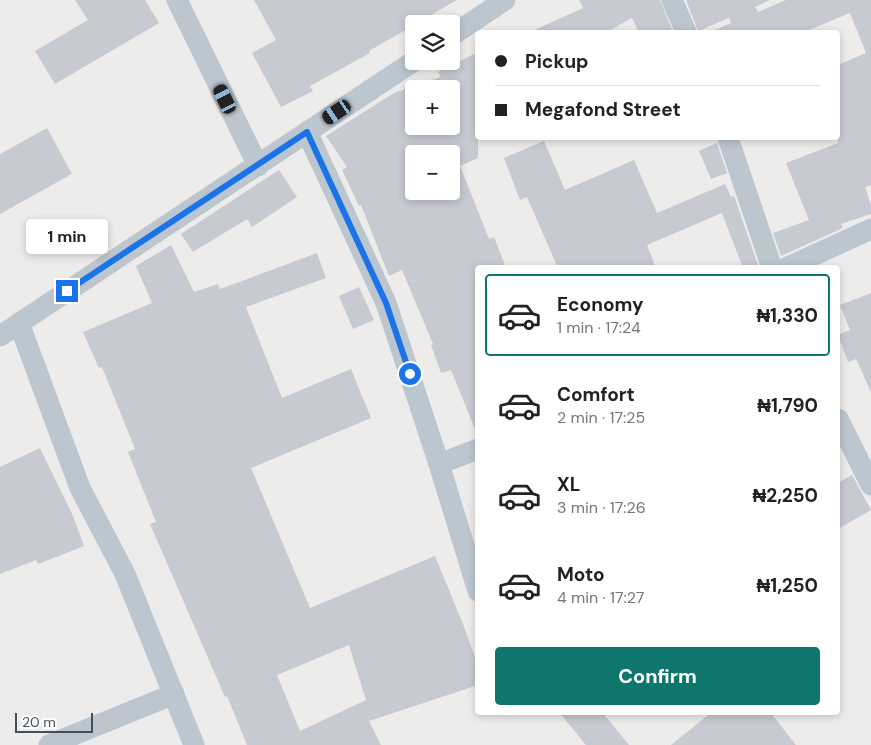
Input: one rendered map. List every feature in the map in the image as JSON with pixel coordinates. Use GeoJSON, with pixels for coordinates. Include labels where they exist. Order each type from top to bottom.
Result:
{"type":"FeatureCollection","features":[{"type":"Feature","properties":{"kind":"street"},"geometry":{"type":"LineString","coordinates":[[177,0],[258,166]]}},
{"type":"Feature","properties":{"kind":"street"},"geometry":{"type":"LineString","coordinates":[[460,30],[505,0]]}},
{"type":"Feature","properties":{"kind":"street"},"geometry":{"type":"LineString","coordinates":[[672,0],[685,30]]}},
{"type":"Feature","properties":{"kind":"street"},"geometry":{"type":"LineString","coordinates":[[0,336],[405,67]]}},
{"type":"Feature","properties":{"kind":"street"},"geometry":{"type":"LineString","coordinates":[[307,132],[386,303],[475,580]]}},
{"type":"Feature","properties":{"kind":"street"},"geometry":{"type":"LineString","coordinates":[[729,140],[771,265]]}},
{"type":"Feature","properties":{"kind":"street"},"geometry":{"type":"LineString","coordinates":[[793,265],[871,229]]}},
{"type":"Feature","properties":{"kind":"street"},"geometry":{"type":"LineString","coordinates":[[19,322],[80,488],[125,574],[194,745]]}},
{"type":"Feature","properties":{"kind":"street"},"geometry":{"type":"LineString","coordinates":[[840,423],[871,485]]}},
{"type":"Feature","properties":{"kind":"street"},"geometry":{"type":"LineString","coordinates":[[439,464],[475,450]]}},
{"type":"Feature","properties":{"kind":"street"},"geometry":{"type":"LineString","coordinates":[[49,745],[174,694]]}},
{"type":"Feature","properties":{"kind":"building"},"geometry":{"type":"Polygon","coordinates":[[[75,0],[145,0],[159,23],[55,84],[35,51],[88,20],[75,0]]]}},
{"type":"Feature","properties":{"kind":"building"},"geometry":{"type":"Polygon","coordinates":[[[254,0],[457,0],[431,15],[405,15],[405,30],[369,51],[370,53],[310,86],[313,91],[281,107],[252,53],[276,40],[254,0]]]}},
{"type":"Feature","properties":{"kind":"building"},"geometry":{"type":"Polygon","coordinates":[[[579,0],[660,0],[672,30],[638,30],[632,18],[611,30],[534,30],[583,8],[579,0]]]}},
{"type":"Feature","properties":{"kind":"building"},"geometry":{"type":"Polygon","coordinates":[[[686,0],[770,0],[755,7],[758,12],[786,0],[871,0],[871,185],[865,187],[871,205],[871,214],[841,224],[843,228],[781,256],[773,233],[809,220],[786,163],[838,143],[838,140],[840,140],[840,64],[866,53],[850,13],[809,30],[715,30],[731,23],[729,18],[698,30],[686,0]]]}},
{"type":"Feature","properties":{"kind":"building"},"geometry":{"type":"Polygon","coordinates":[[[475,54],[475,140],[478,140],[478,158],[460,166],[489,239],[494,237],[505,265],[475,265],[475,429],[451,370],[441,373],[431,345],[433,344],[402,270],[389,276],[361,205],[359,206],[342,170],[347,167],[326,136],[394,93],[405,89],[405,135],[460,135],[460,80],[432,80],[441,77],[438,72],[442,70],[460,70],[460,61],[475,54]]]}},
{"type":"Feature","properties":{"kind":"building"},"geometry":{"type":"Polygon","coordinates":[[[47,128],[72,174],[0,214],[0,154],[47,128]]]}},
{"type":"Feature","properties":{"kind":"building"},"geometry":{"type":"Polygon","coordinates":[[[544,141],[565,190],[634,160],[657,213],[725,184],[731,197],[734,196],[758,265],[742,265],[722,213],[647,245],[655,265],[557,265],[527,197],[520,200],[504,158],[544,141]]]}},
{"type":"Feature","properties":{"kind":"building"},"geometry":{"type":"Polygon","coordinates":[[[717,143],[727,173],[711,179],[699,151],[717,143]]]}},
{"type":"Feature","properties":{"kind":"building"},"geometry":{"type":"Polygon","coordinates":[[[279,170],[297,197],[252,227],[247,219],[193,252],[181,234],[279,170]]]}},
{"type":"Feature","properties":{"kind":"building"},"geometry":{"type":"Polygon","coordinates":[[[171,245],[194,292],[218,284],[220,289],[317,253],[326,278],[246,307],[282,398],[351,369],[371,418],[251,468],[310,608],[435,556],[475,658],[475,686],[369,721],[381,745],[247,745],[150,524],[156,522],[128,452],[135,449],[102,367],[99,368],[83,332],[152,303],[136,266],[171,245]],[[349,645],[277,675],[300,731],[366,700],[349,645]]]}},
{"type":"Feature","properties":{"kind":"building"},"geometry":{"type":"Polygon","coordinates":[[[359,287],[374,320],[353,329],[339,296],[359,287]]]}},
{"type":"Feature","properties":{"kind":"building"},"geometry":{"type":"Polygon","coordinates":[[[871,293],[871,392],[856,359],[848,362],[840,340],[840,334],[850,330],[840,305],[871,293]]]}},
{"type":"Feature","properties":{"kind":"building"},"geometry":{"type":"Polygon","coordinates":[[[40,448],[73,516],[84,546],[38,564],[36,560],[0,574],[0,467],[40,448]]]}},
{"type":"Feature","properties":{"kind":"building"},"geometry":{"type":"Polygon","coordinates":[[[852,475],[871,510],[840,528],[840,482],[852,475]]]}},
{"type":"Feature","properties":{"kind":"building"},"geometry":{"type":"Polygon","coordinates":[[[561,715],[604,715],[629,745],[586,745],[561,715]]]}},
{"type":"Feature","properties":{"kind":"building"},"geometry":{"type":"Polygon","coordinates":[[[708,715],[772,715],[796,745],[671,745],[708,715]]]}},
{"type":"Feature","properties":{"kind":"route"},"geometry":{"type":"LineString","coordinates":[[67,291],[307,132],[386,303],[410,374]]}}]}
